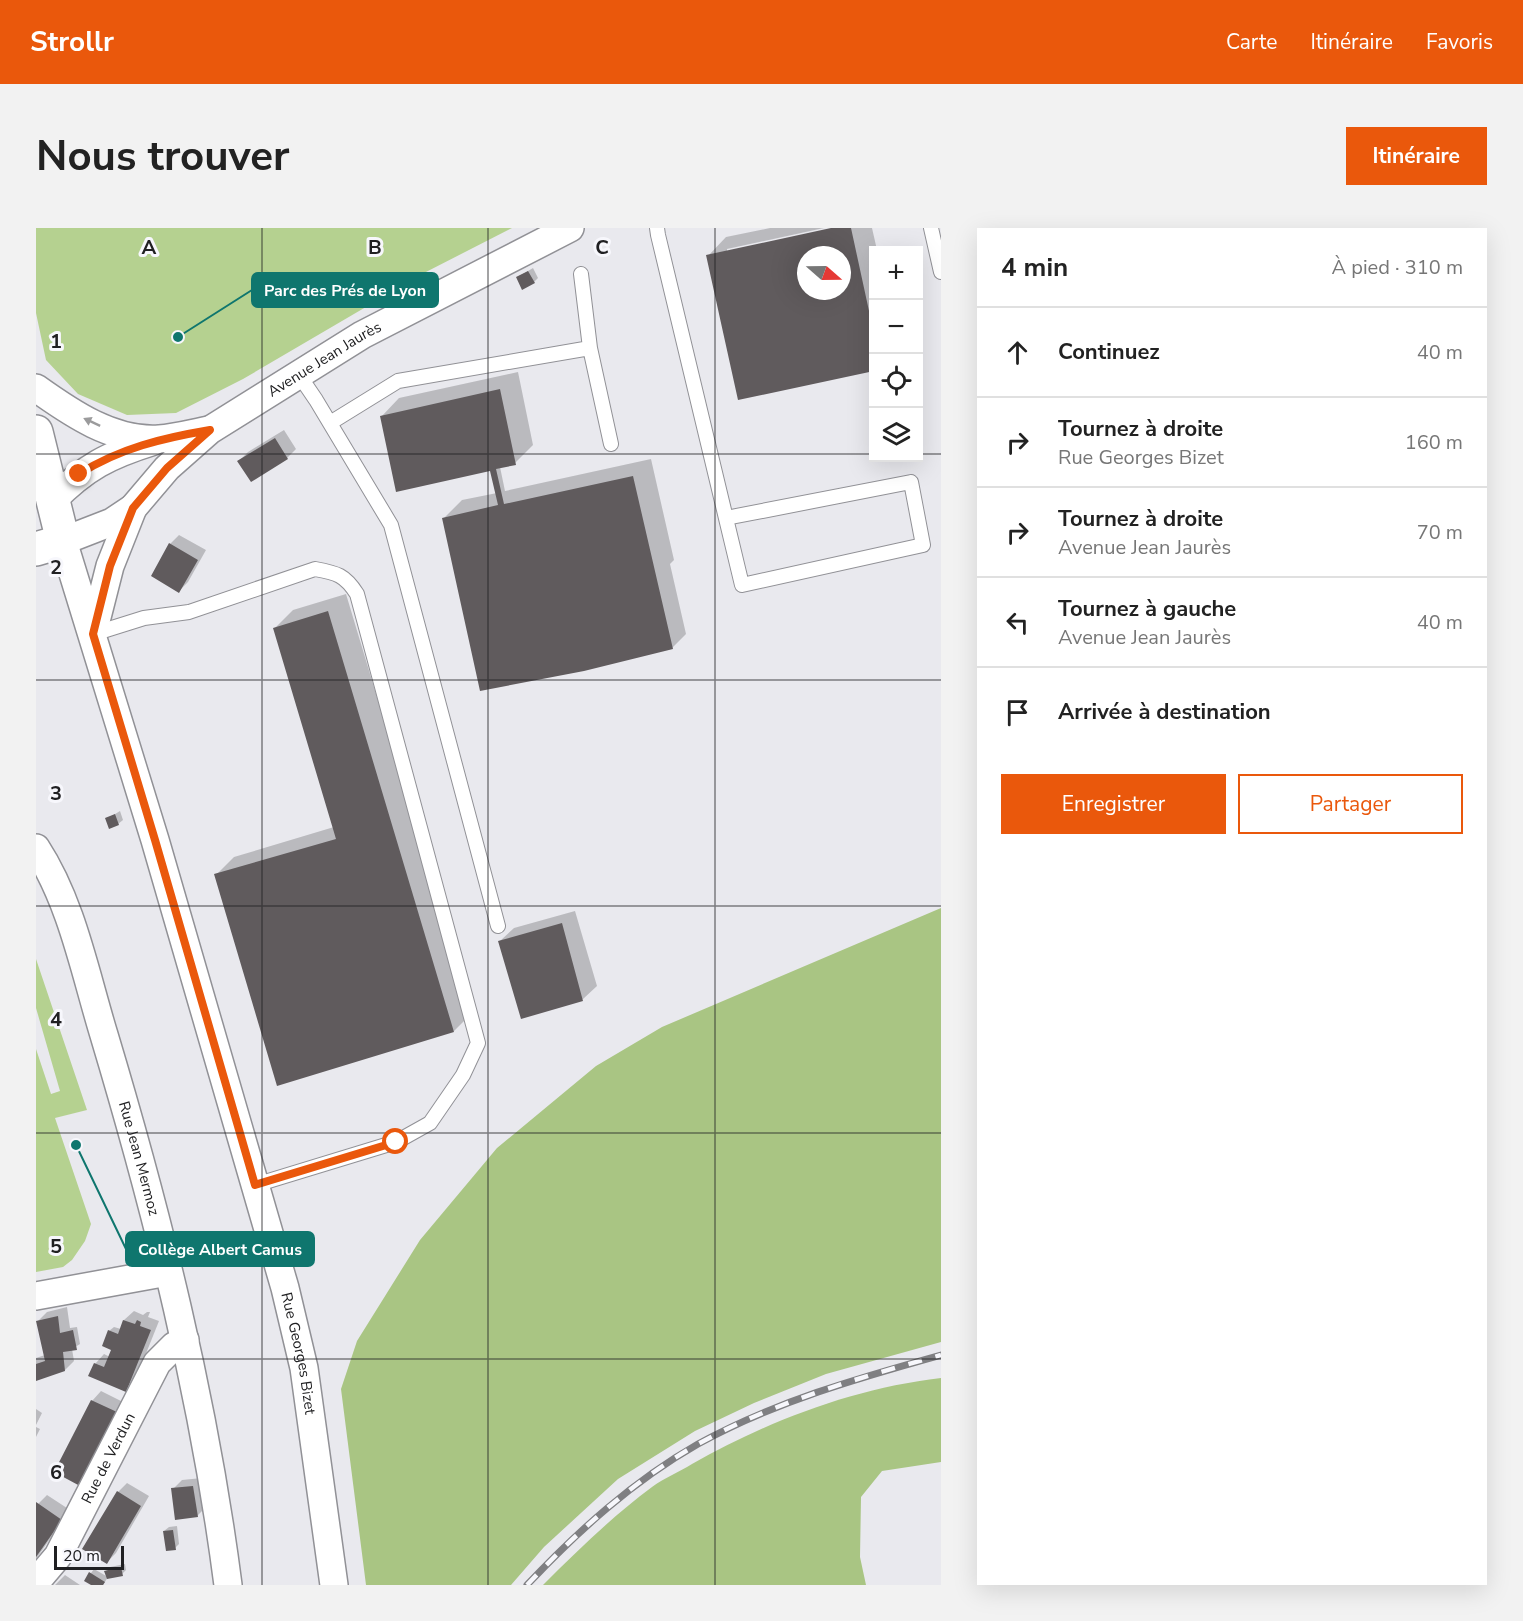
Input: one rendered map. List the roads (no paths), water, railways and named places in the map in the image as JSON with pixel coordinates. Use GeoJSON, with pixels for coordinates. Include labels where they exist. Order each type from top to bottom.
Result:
{"type":"FeatureCollection","features":[{"type":"Feature","properties":{"kind":"street","name":"Avenue Jean Jaurès"},"geometry":{"type":"LineString","coordinates":[[47,529],[112,522],[133,508],[167,468],[210,430],[362,335],[570,228]]}},
{"type":"Feature","properties":{"kind":"street","name":"Avenue Jean Jaurès"},"geometry":{"type":"LineString","coordinates":[[36,388],[69,412],[108,430],[158,440]]}},
{"type":"Feature","properties":{"kind":"street","name":"Avenue Jean Jaurès"},"geometry":{"type":"LineString","coordinates":[[47,529],[72,480],[91,466],[122,451],[158,440],[210,430]]}},
{"type":"Feature","properties":{"kind":"street"},"geometry":{"type":"LineString","coordinates":[[36,432],[47,529]]}},
{"type":"Feature","properties":{"kind":"street","name":"Avenue Jean Jaurès"},"geometry":{"type":"LineString","coordinates":[[93,634],[110,566],[133,508]]}},
{"type":"Feature","properties":{"kind":"street","name":"Rue Georges Bizet"},"geometry":{"type":"LineString","coordinates":[[47,529],[93,634],[159,851],[285,1288],[304,1368],[334,1585]]}},
{"type":"Feature","properties":{"kind":"street","name":"Rue Jean Mermoz"},"geometry":{"type":"LineString","coordinates":[[36,848],[50,869],[67,914],[134,1136],[185,1340],[206,1441],[228,1585]]}},
{"type":"Feature","properties":{"kind":"street"},"geometry":{"type":"LineString","coordinates":[[36,1296],[168,1272]]}},
{"type":"Feature","properties":{"kind":"street","name":"Rue de Verdun"},"geometry":{"type":"LineString","coordinates":[[36,1582],[58,1556],[157,1363],[174,1346],[185,1340]]}},
{"type":"Feature","properties":{"kind":"lane"},"geometry":{"type":"LineString","coordinates":[[657,228],[726,518],[742,585],[923,545],[910,482],[726,518]]}},
{"type":"Feature","properties":{"kind":"lane"},"geometry":{"type":"LineString","coordinates":[[931,228],[941,272]]}},
{"type":"Feature","properties":{"kind":"lane"},"geometry":{"type":"LineString","coordinates":[[581,274],[590,348],[611,444]]}},
{"type":"Feature","properties":{"kind":"lane"},"geometry":{"type":"LineString","coordinates":[[330,423],[398,381],[590,348]]}},
{"type":"Feature","properties":{"kind":"lane"},"geometry":{"type":"LineString","coordinates":[[299,375],[391,525],[498,926]]}},
{"type":"Feature","properties":{"kind":"lane"},"geometry":{"type":"LineString","coordinates":[[93,634],[144,618],[189,612],[315,569],[330,572],[348,580],[357,594],[478,1043],[463,1075],[430,1123],[396,1142],[255,1185]]}},
{"type":"Feature","properties":{"kind":"railway"},"geometry":{"type":"LineString","coordinates":[[527,1585],[607,1508],[651,1474],[698,1444],[786,1403],[941,1355]]}},
{"type":"Feature","properties":{"kind":"place","name":"Parc des Prés de Lyon"},"geometry":{"type":"Point","coordinates":[178,337]}},
{"type":"Feature","properties":{"kind":"place","name":"Collège Albert Camus"},"geometry":{"type":"Point","coordinates":[76,1145]}}]}
